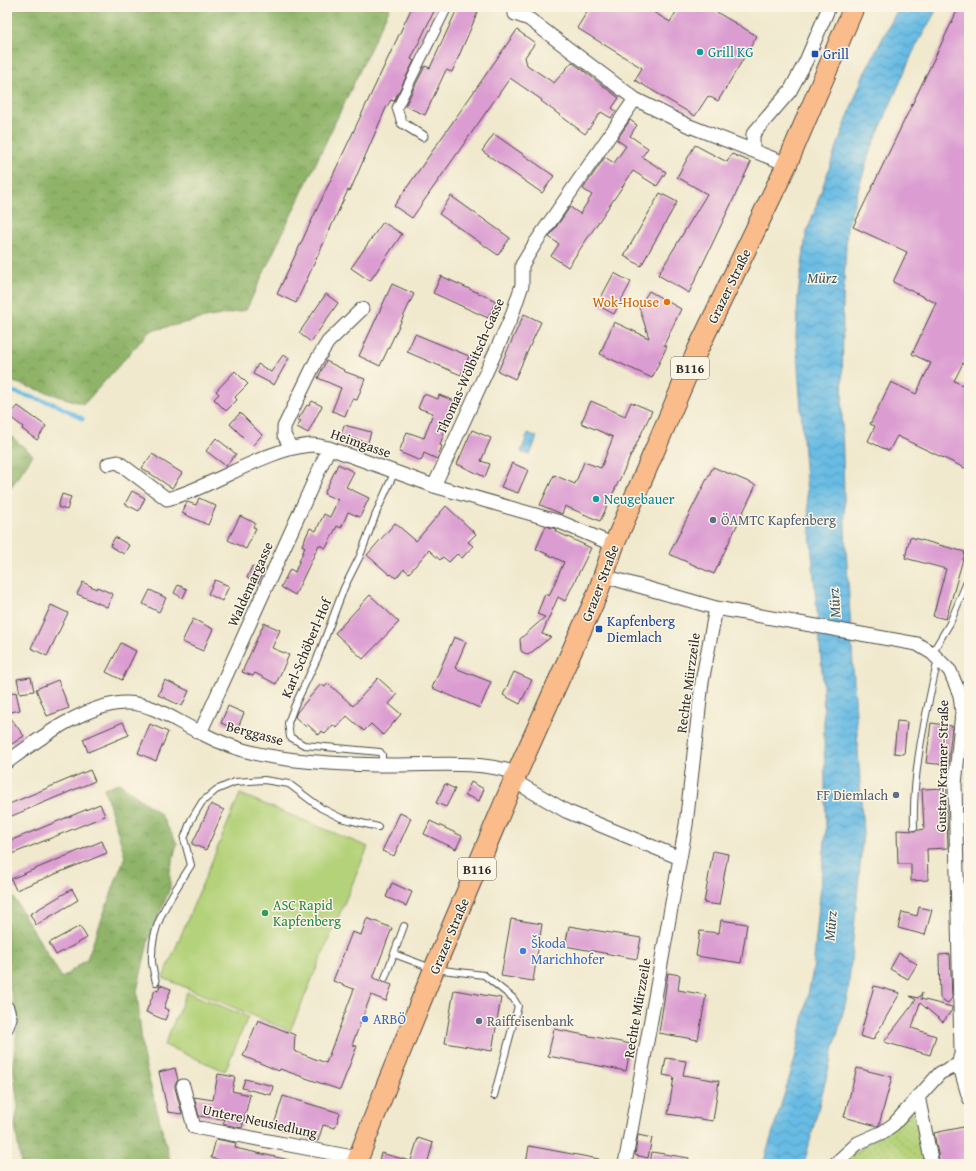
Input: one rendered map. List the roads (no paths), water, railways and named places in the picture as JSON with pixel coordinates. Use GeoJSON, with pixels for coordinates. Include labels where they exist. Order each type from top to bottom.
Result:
{"type":"FeatureCollection","features":[{"type":"Feature","properties":{"kind":"main road","name":"Grazer Straße"},"geometry":{"type":"LineString","coordinates":[[357,1161],[434,970],[516,777],[594,602],[614,545],[698,349],[787,164],[854,7]]}},
{"type":"Feature","properties":{"kind":"street"},"geometry":{"type":"LineString","coordinates":[[423,136],[402,123],[397,108],[447,7]]}},
{"type":"Feature","properties":{"kind":"street"},"geometry":{"type":"LineString","coordinates":[[753,150],[753,134],[790,91],[806,61],[829,7]]}},
{"type":"Feature","properties":{"kind":"street"},"geometry":{"type":"LineString","coordinates":[[514,14],[529,19],[635,100],[687,125],[787,164]]}},
{"type":"Feature","properties":{"kind":"street","name":"Thomas-Wölbitsch-Gasse"},"geometry":{"type":"LineString","coordinates":[[434,486],[511,318],[522,285],[522,265],[536,242],[635,100]]}},
{"type":"Feature","properties":{"kind":"street"},"geometry":{"type":"LineString","coordinates":[[291,448],[284,434],[284,427],[316,361],[328,342],[362,309]]}},
{"type":"Feature","properties":{"kind":"street","name":"Heimgasse"},"geometry":{"type":"LineString","coordinates":[[108,464],[118,462],[167,499],[207,484],[291,448],[313,445],[329,448],[434,486],[560,522],[614,545]]}},
{"type":"Feature","properties":{"kind":"street","name":"Waldemargasse"},"geometry":{"type":"LineString","coordinates":[[200,733],[329,448]]}},
{"type":"Feature","properties":{"kind":"street","name":"Gustav-Kramer-Straße"},"geometry":{"type":"LineString","coordinates":[[604,576],[716,608],[917,644],[935,656],[950,671],[956,682],[960,695],[962,712],[955,785],[963,1056],[969,1098]]}},
{"type":"Feature","properties":{"kind":"street","name":"Rechte Mürzzeile"},"geometry":{"type":"LineString","coordinates":[[625,1164],[680,858],[702,682],[716,608]]}},
{"type":"Feature","properties":{"kind":"street","name":"Berggasse"},"geometry":{"type":"LineString","coordinates":[[7,762],[36,741],[62,725],[104,706],[128,703],[148,706],[200,733],[221,742],[267,756],[322,763],[382,765],[480,764],[516,777]]}},
{"type":"Feature","properties":{"kind":"street"},"geometry":{"type":"LineString","coordinates":[[516,777],[566,811],[680,858]]}},
{"type":"Feature","properties":{"kind":"street"},"geometry":{"type":"LineString","coordinates":[[7,1008],[10,1018],[7,1027]]}},
{"type":"Feature","properties":{"kind":"street"},"geometry":{"type":"LineString","coordinates":[[835,1164],[858,1143],[883,1132],[894,1124],[940,1073],[963,1056]]}},
{"type":"Feature","properties":{"kind":"street","name":"Untere Neusiedlung"},"geometry":{"type":"LineString","coordinates":[[183,1086],[194,1127],[357,1161]]}},
{"type":"Feature","properties":{"kind":"street"},"geometry":{"type":"LineString","coordinates":[[918,1096],[932,1164]]}},
{"type":"Feature","properties":{"kind":"lane","name":"Karl-Schöberl-Hof"},"geometry":{"type":"LineString","coordinates":[[382,765],[382,755],[380,752],[304,745],[290,737],[288,723],[317,659],[344,588],[360,556],[395,471]]}},
{"type":"Feature","properties":{"kind":"lane"},"geometry":{"type":"LineString","coordinates":[[914,827],[916,776],[930,696],[935,656],[968,580]]}},
{"type":"Feature","properties":{"kind":"lane"},"geometry":{"type":"LineString","coordinates":[[156,982],[152,955],[157,926],[166,904],[191,866],[184,839],[191,820],[202,802],[216,790],[235,782],[264,780],[289,784],[328,811],[341,818],[378,827]]}},
{"type":"Feature","properties":{"kind":"lane"},"geometry":{"type":"LineString","coordinates":[[385,978],[404,926]]}},
{"type":"Feature","properties":{"kind":"lane"},"geometry":{"type":"LineString","coordinates":[[394,954],[434,970],[484,975],[513,998],[518,1006],[494,1096]]}},
{"type":"Feature","properties":{"kind":"water","name":"Mürz"},"geometry":{"type":"Polygon","coordinates":[[[899,7],[938,7],[913,52],[869,154],[847,227],[843,302],[842,421],[845,531],[863,833],[848,993],[804,1164],[763,1164],[795,1059],[813,970],[826,830],[823,682],[807,495],[796,337],[798,296],[806,235],[833,157],[863,76],[899,7]]]}},
{"type":"Feature","properties":{"kind":"water"},"geometry":{"type":"Polygon","coordinates":[[[528,433],[537,437],[530,455],[521,452],[528,433]]]}},
{"type":"Feature","properties":{"kind":"waterway"},"geometry":{"type":"LineString","coordinates":[[7,390],[55,404],[83,419]]}},
{"type":"Feature","properties":{"kind":"place","name":"Grill KG"},"geometry":{"type":"Point","coordinates":[700,52]}},
{"type":"Feature","properties":{"kind":"place","name":"Grill"},"geometry":{"type":"Point","coordinates":[815,54]}},
{"type":"Feature","properties":{"kind":"place","name":"Wok-House"},"geometry":{"type":"Point","coordinates":[667,302]}},
{"type":"Feature","properties":{"kind":"place","name":"Neugebauer"},"geometry":{"type":"Point","coordinates":[596,499]}},
{"type":"Feature","properties":{"kind":"place","name":"ÖAMTC Kapfenberg"},"geometry":{"type":"Point","coordinates":[713,520]}},
{"type":"Feature","properties":{"kind":"place","name":"Kapfenberg Diemlach"},"geometry":{"type":"Point","coordinates":[599,629]}},
{"type":"Feature","properties":{"kind":"place","name":"FF Diemlach"},"geometry":{"type":"Point","coordinates":[896,795]}},
{"type":"Feature","properties":{"kind":"place","name":"ASC Rapid Kapfenberg"},"geometry":{"type":"Point","coordinates":[265,913]}},
{"type":"Feature","properties":{"kind":"place","name":"Škoda Marichhofer"},"geometry":{"type":"Point","coordinates":[523,951]}},
{"type":"Feature","properties":{"kind":"place","name":"ARBÖ"},"geometry":{"type":"Point","coordinates":[365,1019]}},
{"type":"Feature","properties":{"kind":"place","name":"Raiffeisenbank"},"geometry":{"type":"Point","coordinates":[479,1021]}}]}
